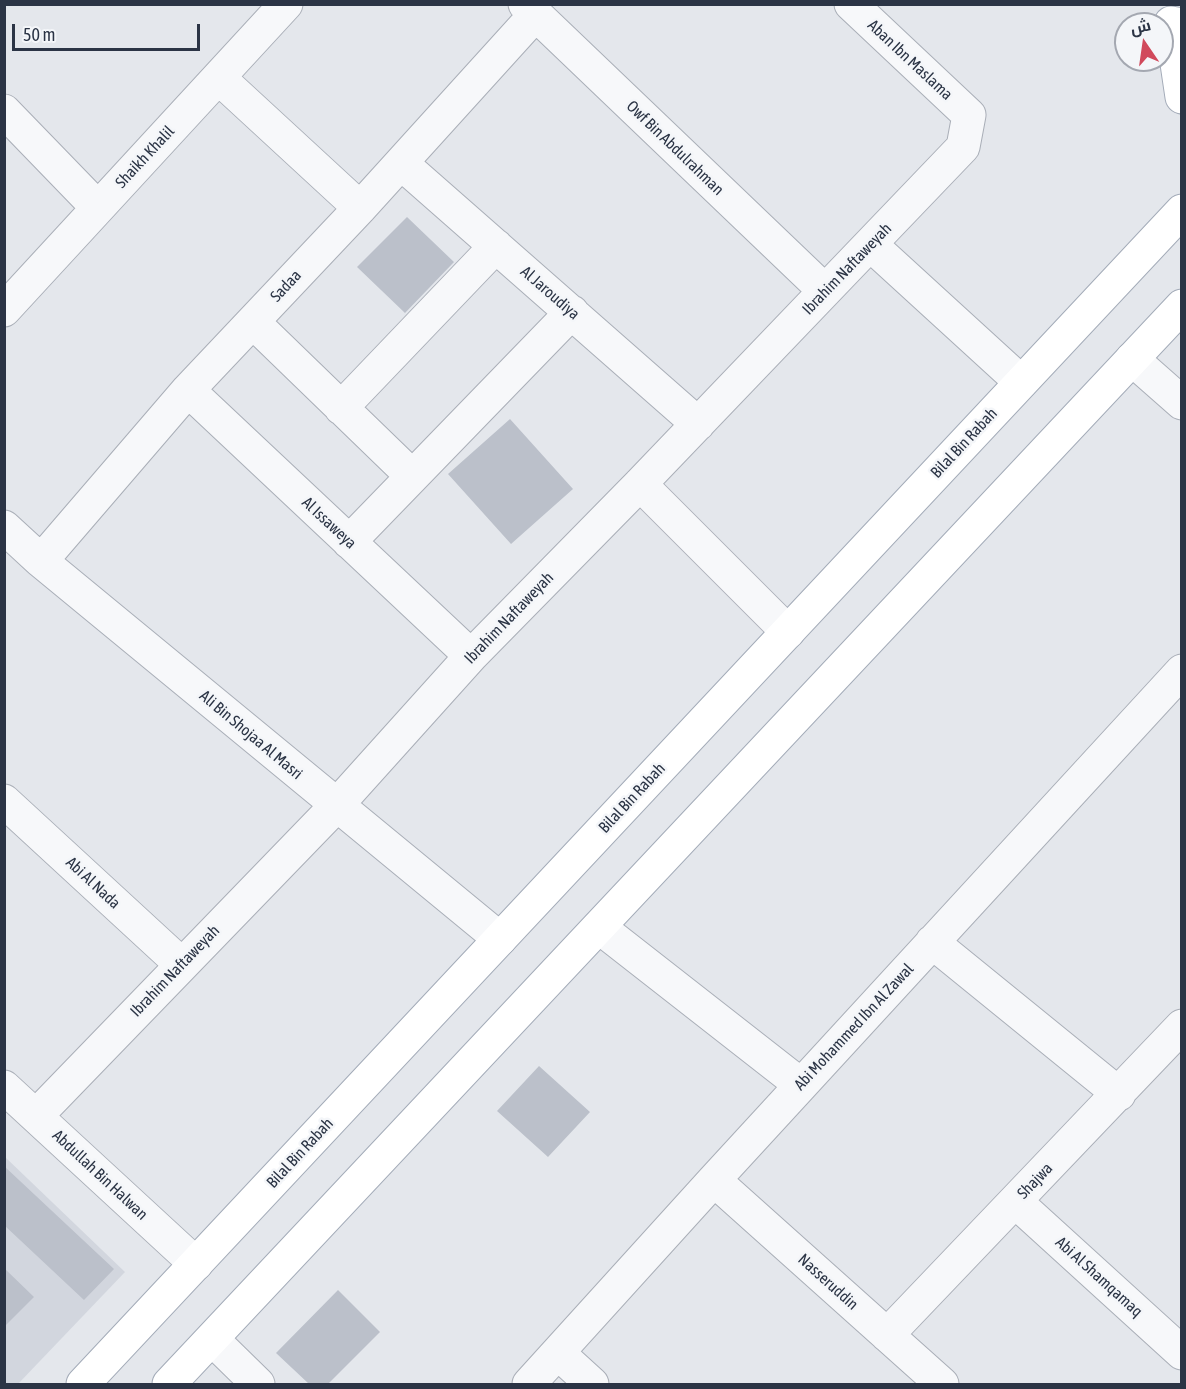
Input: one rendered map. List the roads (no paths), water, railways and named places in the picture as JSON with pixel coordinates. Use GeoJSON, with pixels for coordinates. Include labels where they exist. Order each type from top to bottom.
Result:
{"type":"FeatureCollection","features":[{"type":"Feature","properties":{"kind":"main road"},"geometry":{"type":"LineString","coordinates":[[1174,42],[1182,97]]}},
{"type":"Feature","properties":{"kind":"main road","name":"Bilal Bin Rabah"},"geometry":{"type":"LineString","coordinates":[[83,1384],[1182,211]]}},
{"type":"Feature","properties":{"kind":"main road"},"geometry":{"type":"LineString","coordinates":[[169,1384],[1181,308]]}},
{"type":"Feature","properties":{"kind":"street","name":"Shaikh Khalil"},"geometry":{"type":"LineString","coordinates":[[4,310],[286,4]]}},
{"type":"Feature","properties":{"kind":"street","name":"Aban Ibn Maslama"},"geometry":{"type":"LineString","coordinates":[[851,4],[969,115]]}},
{"type":"Feature","properties":{"kind":"street","name":"Sadaa"},"geometry":{"type":"LineString","coordinates":[[41,561],[188,390],[401,163],[530,10]]}},
{"type":"Feature","properties":{"kind":"street","name":"Owf Bin Abdulrahman"},"geometry":{"type":"LineString","coordinates":[[530,10],[825,291]]}},
{"type":"Feature","properties":{"kind":"street"},"geometry":{"type":"LineString","coordinates":[[219,78],[360,208]]}},
{"type":"Feature","properties":{"kind":"street"},"geometry":{"type":"LineString","coordinates":[[4,111],[98,208]]}},
{"type":"Feature","properties":{"kind":"street","name":"Ibrahim Naftaweyah"},"geometry":{"type":"LineString","coordinates":[[36,1116],[336,806],[471,656],[698,424],[963,147],[969,115]]}},
{"type":"Feature","properties":{"kind":"street","name":"Al Jaroudiya"},"geometry":{"type":"LineString","coordinates":[[401,163],[698,424]]}},
{"type":"Feature","properties":{"kind":"street"},"geometry":{"type":"LineString","coordinates":[[870,244],[1021,382]]}},
{"type":"Feature","properties":{"kind":"street"},"geometry":{"type":"LineString","coordinates":[[341,408],[496,246]]}},
{"type":"Feature","properties":{"kind":"street"},"geometry":{"type":"LineString","coordinates":[[349,542],[572,312]]}},
{"type":"Feature","properties":{"kind":"street"},"geometry":{"type":"LineString","coordinates":[[253,322],[412,476]]}},
{"type":"Feature","properties":{"kind":"street"},"geometry":{"type":"LineString","coordinates":[[1132,359],[1182,403]]}},
{"type":"Feature","properties":{"kind":"street","name":"Al Issaweya"},"geometry":{"type":"LineString","coordinates":[[188,390],[471,656]]}},
{"type":"Feature","properties":{"kind":"street"},"geometry":{"type":"LineString","coordinates":[[640,484],[788,632]]}},
{"type":"Feature","properties":{"kind":"street","name":"Ali Bin Shojaa Al Masri"},"geometry":{"type":"LineString","coordinates":[[4,527],[41,561],[500,939]]}},
{"type":"Feature","properties":{"kind":"street","name":"Abi Mohammed Ibn Al Zawal"},"geometry":{"type":"LineString","coordinates":[[529,1384],[1182,671]]}},
{"type":"Feature","properties":{"kind":"street","name":"Abi Al Nada"},"geometry":{"type":"LineString","coordinates":[[4,801],[181,964]]}},
{"type":"Feature","properties":{"kind":"street"},"geometry":{"type":"LineString","coordinates":[[599,927],[801,1085]]}},
{"type":"Feature","properties":{"kind":"street"},"geometry":{"type":"LineString","coordinates":[[932,942],[1119,1094]]}},
{"type":"Feature","properties":{"kind":"street","name":"Shajwa"},"geometry":{"type":"LineString","coordinates":[[887,1335],[1119,1094],[1176,1044]]}},
{"type":"Feature","properties":{"kind":"street","name":"Abdullah Bin Halwan"},"geometry":{"type":"LineString","coordinates":[[4,1087],[196,1264]]}},
{"type":"Feature","properties":{"kind":"street","name":"Nasseruddin"},"geometry":{"type":"LineString","coordinates":[[714,1180],[942,1384]]}},
{"type":"Feature","properties":{"kind":"street","name":"Abi Al Shamqamaq"},"geometry":{"type":"LineString","coordinates":[[1016,1202],[1182,1353]]}},
{"type":"Feature","properties":{"kind":"street"},"geometry":{"type":"LineString","coordinates":[[212,1339],[258,1384]]}},
{"type":"Feature","properties":{"kind":"street"},"geometry":{"type":"LineString","coordinates":[[558,1353],[592,1384]]}}]}
